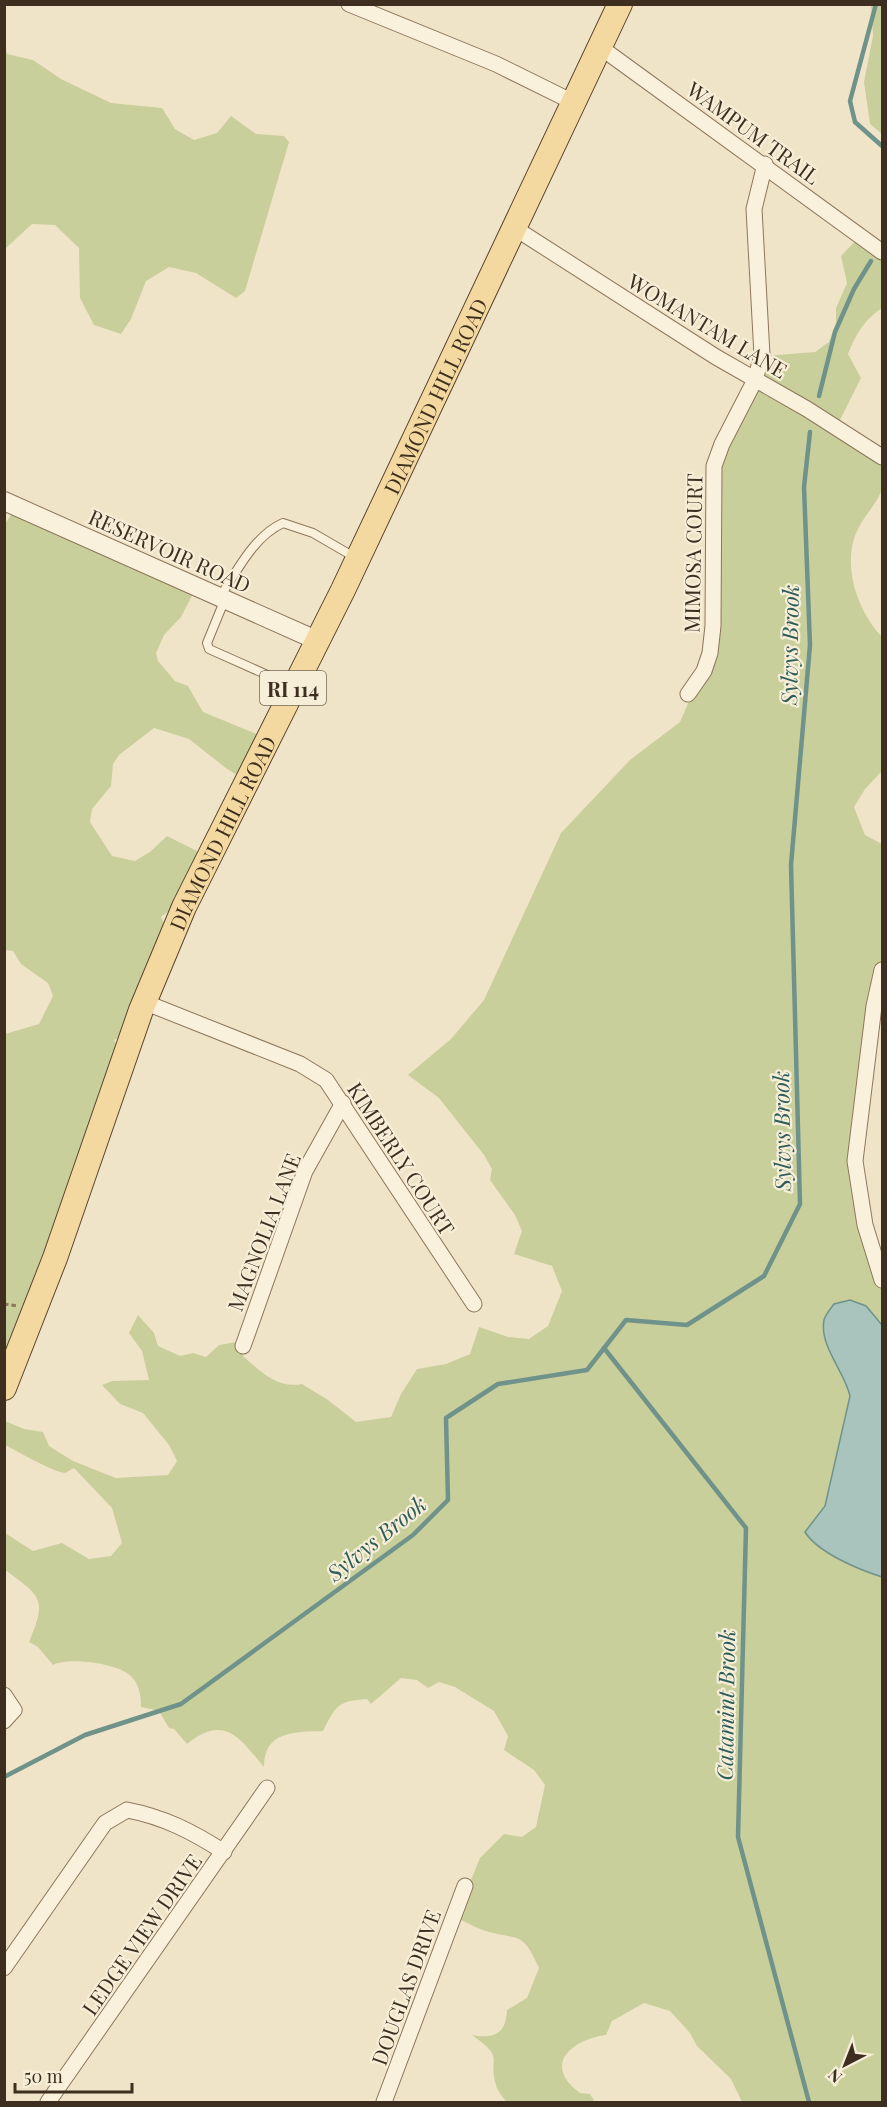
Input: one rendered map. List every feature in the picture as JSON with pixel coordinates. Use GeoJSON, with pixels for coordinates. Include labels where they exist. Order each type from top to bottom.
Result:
{"type":"FeatureCollection","features":[{"type":"Feature","properties":{"kind":"main road","name":"DIAMOND HILL ROAD"},"geometry":{"type":"LineString","coordinates":[[4,1388],[59,1247],[144,1002],[184,907],[357,559],[620,4]]}},
{"type":"Feature","properties":{"kind":"street"},"geometry":{"type":"LineString","coordinates":[[349,4],[496,64],[573,102]]}},
{"type":"Feature","properties":{"kind":"street","name":"WAMPUM TRAIL"},"geometry":{"type":"LineString","coordinates":[[600,47],[765,164],[882,252]]}},
{"type":"Feature","properties":{"kind":"street","name":"MIMOSA COURT"},"geometry":{"type":"LineString","coordinates":[[688,694],[704,671],[711,644],[714,466],[722,444],[755,380],[762,355],[754,209],[765,164]]}},
{"type":"Feature","properties":{"kind":"street","name":"WOMANTAM LANE"},"geometry":{"type":"LineString","coordinates":[[513,227],[755,380],[882,456]]}},
{"type":"Feature","properties":{"kind":"street","name":"RESERVOIR ROAD"},"geometry":{"type":"LineString","coordinates":[[4,501],[316,640]]}},
{"type":"Feature","properties":{"kind":"street"},"geometry":{"type":"LineString","coordinates":[[882,970],[874,1006],[855,1161],[865,1225],[882,1280]]}},
{"type":"Feature","properties":{"kind":"street","name":"KIMBERLY COURT"},"geometry":{"type":"LineString","coordinates":[[144,1002],[300,1064],[326,1080],[474,1304]]}},
{"type":"Feature","properties":{"kind":"street","name":"MAGNOLIA LANE"},"geometry":{"type":"LineString","coordinates":[[243,1346],[305,1171],[343,1103]]}},
{"type":"Feature","properties":{"kind":"street"},"geometry":{"type":"LineString","coordinates":[[4,1695],[14,1710],[4,1721]]}},
{"type":"Feature","properties":{"kind":"street","name":"LEDGE VIEW DRIVE"},"geometry":{"type":"LineString","coordinates":[[48,2103],[267,1788]]}},
{"type":"Feature","properties":{"kind":"street"},"geometry":{"type":"LineString","coordinates":[[4,1968],[105,1823],[127,1809],[154,1815],[190,1830],[224,1852]]}},
{"type":"Feature","properties":{"kind":"street","name":"DOUGLAS DRIVE"},"geometry":{"type":"LineString","coordinates":[[384,2103],[465,1886]]}},
{"type":"Feature","properties":{"kind":"lane"},"geometry":{"type":"LineString","coordinates":[[293,687],[209,649],[207,643],[222,598],[244,559],[269,529],[283,523],[313,533],[357,559]]}},
{"type":"Feature","properties":{"kind":"green space"},"geometry":{"type":"Polygon","coordinates":[[[871,5],[882,5],[882,134],[870,124],[864,82],[873,36],[871,5]]]}},
{"type":"Feature","properties":{"kind":"green space"},"geometry":{"type":"Polygon","coordinates":[[[5,46],[7,54],[33,60],[61,79],[111,103],[162,108],[175,129],[194,140],[217,133],[231,116],[256,134],[284,136],[289,142],[245,291],[236,298],[196,273],[169,267],[146,281],[131,319],[121,334],[94,325],[80,298],[79,248],[55,225],[32,224],[5,249],[5,46]]]}},
{"type":"Feature","properties":{"kind":"green space"},"geometry":{"type":"Polygon","coordinates":[[[864,232],[882,246],[882,308],[861,328],[848,354],[861,378],[838,424],[882,451],[883,470],[883,484],[880,493],[859,527],[851,555],[851,570],[859,600],[865,614],[882,637],[882,771],[865,789],[854,807],[865,835],[882,844],[882,962],[872,1008],[860,1176],[882,1271],[882,1325],[879,1320],[829,1351],[847,1382],[850,1396],[825,1506],[805,1532],[811,1540],[829,1554],[882,1577],[882,2102],[742,2102],[731,2079],[697,2046],[690,2033],[670,2011],[644,2003],[612,2021],[606,2035],[580,2043],[566,2054],[562,2070],[567,2081],[580,2093],[590,2094],[595,2102],[506,2102],[499,2092],[494,2076],[493,2054],[472,2035],[487,2036],[501,2030],[507,2010],[527,1998],[539,1968],[523,1942],[482,1930],[456,1917],[480,1858],[504,1834],[522,1837],[536,1827],[545,1785],[534,1770],[504,1750],[508,1736],[494,1711],[455,1687],[439,1682],[428,1688],[417,1680],[401,1678],[371,1704],[367,1699],[343,1703],[335,1710],[323,1731],[292,1733],[275,1740],[265,1755],[264,1767],[238,1739],[221,1730],[200,1735],[187,1744],[174,1729],[169,1728],[159,1711],[141,1707],[137,1684],[131,1676],[120,1669],[79,1661],[53,1665],[38,1647],[29,1642],[38,1616],[38,1600],[34,1593],[5,1570],[5,1533],[33,1551],[62,1543],[89,1559],[111,1556],[122,1543],[112,1508],[74,1468],[65,1473],[60,1472],[5,1445],[5,1421],[24,1429],[43,1432],[49,1446],[73,1461],[116,1478],[168,1475],[177,1461],[169,1445],[143,1413],[120,1404],[102,1385],[112,1381],[149,1380],[142,1351],[129,1333],[138,1315],[154,1333],[158,1346],[180,1356],[193,1353],[206,1357],[219,1345],[242,1341],[243,1356],[270,1378],[285,1384],[302,1384],[328,1400],[356,1422],[391,1417],[401,1394],[417,1369],[446,1364],[470,1354],[479,1327],[508,1337],[529,1339],[548,1326],[562,1291],[552,1266],[514,1254],[522,1231],[515,1215],[490,1180],[492,1169],[484,1155],[439,1098],[408,1075],[451,1039],[484,1000],[561,833],[630,760],[680,722],[702,671],[718,464],[764,356],[815,352],[829,342],[836,323],[836,308],[847,283],[841,256],[864,232]]]}},
{"type":"Feature","properties":{"kind":"green space"},"geometry":{"type":"Polygon","coordinates":[[[19,504],[197,586],[181,617],[164,635],[156,653],[158,661],[175,681],[188,686],[203,712],[266,738],[244,779],[227,769],[189,739],[154,728],[119,755],[113,764],[111,786],[92,809],[90,822],[112,856],[135,861],[150,852],[167,836],[207,856],[190,896],[161,917],[170,937],[132,1033],[114,1040],[123,1058],[5,1386],[5,1034],[39,1024],[53,996],[48,983],[21,964],[13,951],[5,950],[4,525],[19,504]]]}},
{"type":"Feature","properties":{"kind":"water"},"geometry":{"type":"Polygon","coordinates":[[[850,1300],[866,1306],[882,1325],[882,1577],[829,1554],[811,1540],[805,1532],[825,1506],[850,1396],[825,1339],[824,1320],[834,1304],[850,1300]]]}},
{"type":"Feature","properties":{"kind":"waterway","name":"Sylvys Brook"},"geometry":{"type":"LineString","coordinates":[[876,4],[850,101],[855,122],[882,146]]}},
{"type":"Feature","properties":{"kind":"waterway","name":"Sylvys Brook"},"geometry":{"type":"LineString","coordinates":[[819,396],[835,332],[854,289],[871,261]]}},
{"type":"Feature","properties":{"kind":"waterway","name":"Sylvys Brook"},"geometry":{"type":"LineString","coordinates":[[4,1777],[85,1735],[181,1704],[413,1535],[448,1500],[446,1418],[498,1384],[587,1370],[626,1320],[687,1325],[764,1276],[800,1204],[791,865],[810,645],[804,487],[810,432]]}},
{"type":"Feature","properties":{"kind":"waterway","name":"Catamint Brook"},"geometry":{"type":"LineString","coordinates":[[604,1348],[746,1528],[738,1837],[809,2102]]}}]}
